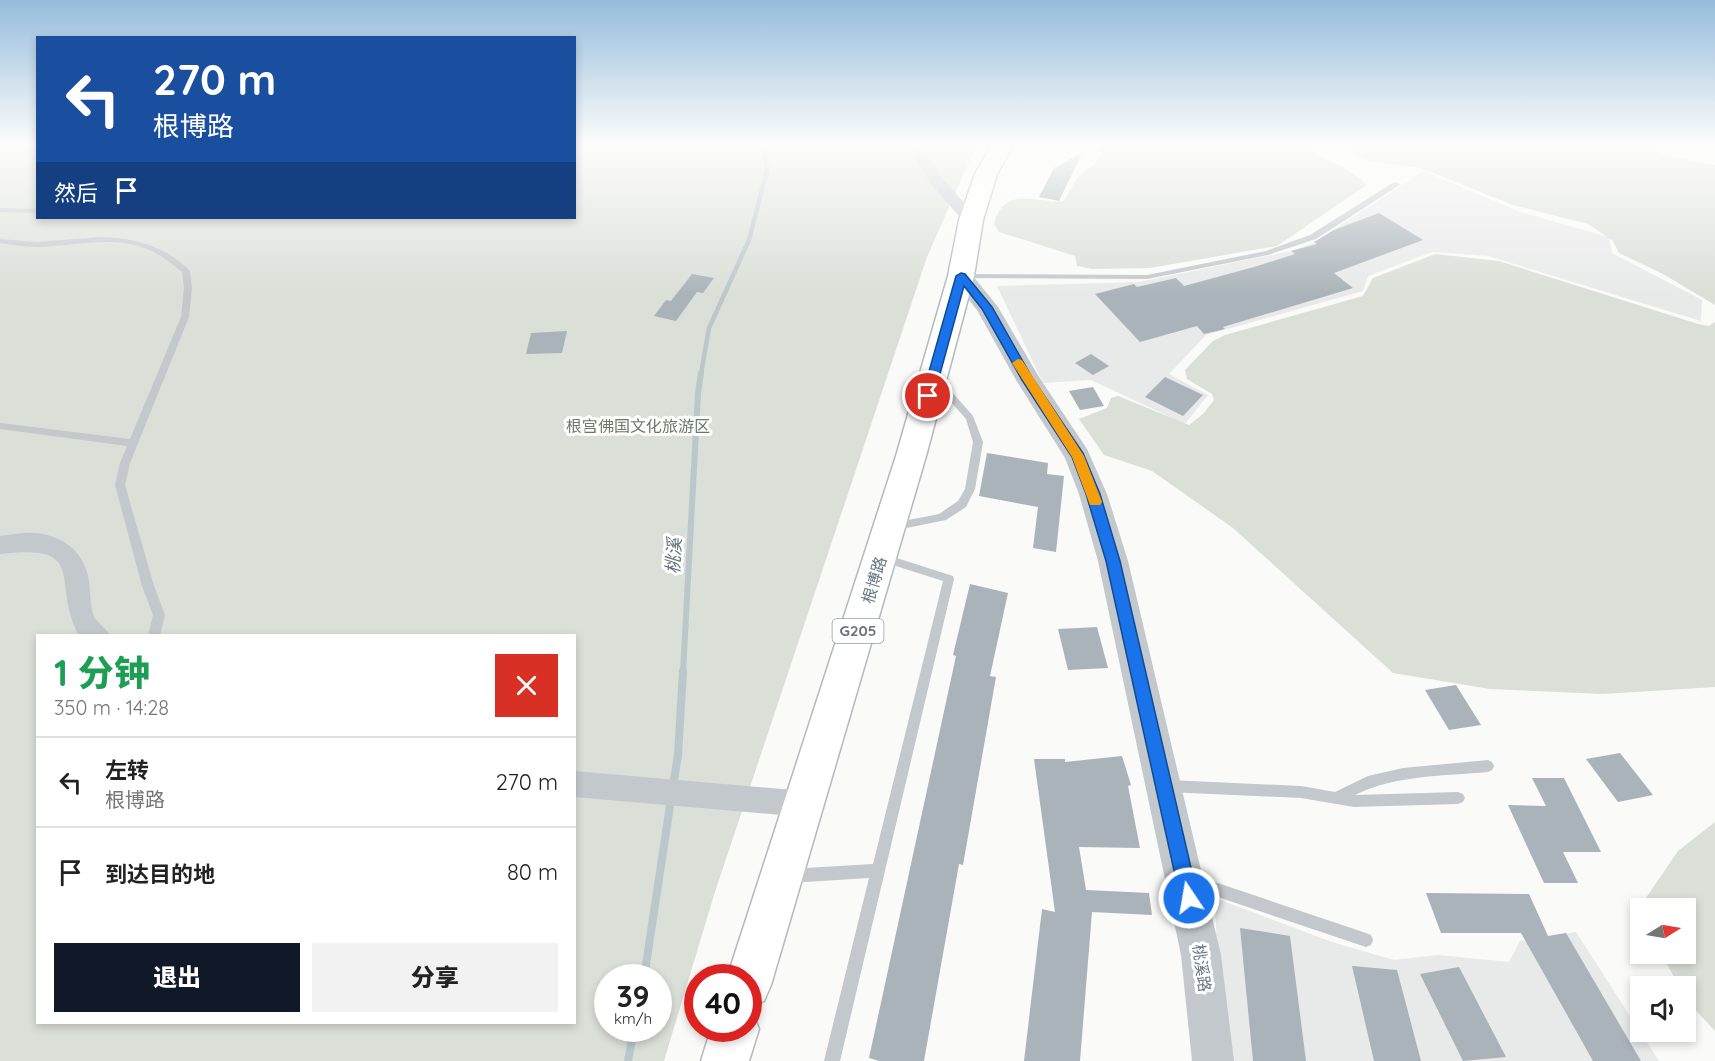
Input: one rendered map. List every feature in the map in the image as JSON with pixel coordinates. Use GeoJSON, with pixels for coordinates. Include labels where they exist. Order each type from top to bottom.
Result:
{"type":"FeatureCollection","features":[{"type":"Feature","properties":{"kind":"highway","name":"G205"},"geometry":{"type":"LineString","coordinates":[[961,276],[971,220],[979,196]]}},
{"type":"Feature","properties":{"kind":"highway","name":"根博路"},"geometry":{"type":"LineString","coordinates":[[755,964],[885,543],[961,276]]}},
{"type":"Feature","properties":{"kind":"highway"},"geometry":{"type":"LineString","coordinates":[[725,1061],[731,1042]]}},
{"type":"Feature","properties":{"kind":"street"},"geometry":{"type":"LineString","coordinates":[[949,196],[971,220]]}},
{"type":"Feature","properties":{"kind":"street","name":"桃溪路"},"geometry":{"type":"LineString","coordinates":[[961,276],[987,307],[1028,380],[1078,456],[1113,561],[1202,954],[1213,1061]]}},
{"type":"Feature","properties":{"kind":"street"},"geometry":{"type":"LineString","coordinates":[[0,545],[35,541],[56,546],[72,560],[79,579],[81,618],[90,632],[94,634]]}},
{"type":"Feature","properties":{"kind":"street"},"geometry":{"type":"LineString","coordinates":[[576,784],[805,804]]}},
{"type":"Feature","properties":{"kind":"lane"},"geometry":{"type":"LineString","coordinates":[[961,276],[1147,277],[1268,253],[1313,237],[1379,196]]}},
{"type":"Feature","properties":{"kind":"lane"},"geometry":{"type":"LineString","coordinates":[[0,210],[36,211]]}},
{"type":"Feature","properties":{"kind":"lane"},"geometry":{"type":"LineString","coordinates":[[0,241],[35,244],[111,239],[132,240],[168,254],[186,271],[188,288],[185,316],[134,442],[120,485],[148,586],[159,615],[154,634]]}},
{"type":"Feature","properties":{"kind":"lane"},"geometry":{"type":"LineString","coordinates":[[885,543],[942,517],[962,504],[970,489],[978,442],[970,418],[933,376]]}},
{"type":"Feature","properties":{"kind":"lane"},"geometry":{"type":"LineString","coordinates":[[0,426],[134,442]]}},
{"type":"Feature","properties":{"kind":"lane"},"geometry":{"type":"LineString","coordinates":[[832,1061],[949,579],[885,543]]}},
{"type":"Feature","properties":{"kind":"lane"},"geometry":{"type":"LineString","coordinates":[[1334,798],[1368,782],[1403,774],[1488,766]]}},
{"type":"Feature","properties":{"kind":"lane"},"geometry":{"type":"LineString","coordinates":[[1165,786],[1301,792],[1354,801],[1458,798]]}},
{"type":"Feature","properties":{"kind":"lane"},"geometry":{"type":"LineString","coordinates":[[782,876],[877,871]]}},
{"type":"Feature","properties":{"kind":"lane"},"geometry":{"type":"LineString","coordinates":[[1185,879],[1366,940]]}},
{"type":"Feature","properties":{"kind":"shaded area"},"geometry":{"type":"Polygon","coordinates":[[[1386,196],[1481,196],[1520,212],[1609,237],[1612,253],[1702,300],[1701,321],[1488,256],[1432,252],[1368,276],[1363,291],[1206,335],[1169,374],[1208,395],[1185,424],[1091,380],[1043,383],[997,286],[1139,282],[1291,251],[1313,243],[1386,196]]]}},
{"type":"Feature","properties":{"kind":"shaded area"},"geometry":{"type":"Polygon","coordinates":[[[1215,898],[1332,942],[1394,960],[1438,955],[1509,962],[1520,941],[1576,932],[1630,1016],[1630,1042],[1647,1042],[1659,1061],[1221,1061],[1215,898]]]}},
{"type":"Feature","properties":{"kind":"green space","name":"根宫佛国文化旅游区"},"geometry":{"type":"Polygon","coordinates":[[[0,196],[36,196],[36,219],[576,219],[576,196],[954,196],[927,257],[714,895],[693,964],[684,964],[684,995],[672,1034],[672,964],[594,964],[594,1042],[670,1042],[664,1061],[0,1061],[0,196]]]}},
{"type":"Feature","properties":{"kind":"green space"},"geometry":{"type":"Polygon","coordinates":[[[1067,196],[1351,196],[1277,246],[1150,268],[1092,269],[1077,266],[1075,256],[999,232],[994,224],[999,211],[1006,203],[1014,200],[1064,201],[1067,196]]]}},
{"type":"Feature","properties":{"kind":"green space"},"geometry":{"type":"Polygon","coordinates":[[[1489,196],[1715,196],[1715,305],[1663,274],[1619,253],[1612,240],[1588,224],[1513,205],[1489,196]]]}},
{"type":"Feature","properties":{"kind":"green space"},"geometry":{"type":"Polygon","coordinates":[[[1435,254],[1499,261],[1698,324],[1709,326],[1715,322],[1715,687],[1603,694],[1490,689],[1393,673],[1233,528],[1152,471],[1104,455],[1079,419],[1107,408],[1111,398],[1118,396],[1189,425],[1203,414],[1214,400],[1212,394],[1187,379],[1185,370],[1213,341],[1225,335],[1363,296],[1373,278],[1435,254]]]}},
{"type":"Feature","properties":{"kind":"green space"},"geometry":{"type":"Polygon","coordinates":[[[1715,822],[1715,1031],[1696,1011],[1696,976],[1674,976],[1667,964],[1696,964],[1696,898],[1646,898],[1678,851],[1715,822]]]}},
{"type":"Feature","properties":{"kind":"building"},"geometry":{"type":"Polygon","coordinates":[[[1040,196],[1062,196],[1059,201],[1040,196]]]}},
{"type":"Feature","properties":{"kind":"building"},"geometry":{"type":"Polygon","coordinates":[[[1379,213],[1423,240],[1334,273],[1353,288],[1223,327],[1225,329],[1204,334],[1197,326],[1140,342],[1095,294],[1134,284],[1137,287],[1176,278],[1184,286],[1254,267],[1295,254],[1291,251],[1317,244],[1314,242],[1334,230],[1379,213]]]}},
{"type":"Feature","properties":{"kind":"building"},"geometry":{"type":"Polygon","coordinates":[[[692,274],[714,278],[703,293],[697,292],[676,321],[654,316],[666,300],[671,301],[692,274]]]}},
{"type":"Feature","properties":{"kind":"building"},"geometry":{"type":"Polygon","coordinates":[[[567,331],[562,353],[526,354],[531,333],[567,331]]]}},
{"type":"Feature","properties":{"kind":"building"},"geometry":{"type":"Polygon","coordinates":[[[1091,354],[1109,366],[1093,375],[1075,363],[1091,354]]]}},
{"type":"Feature","properties":{"kind":"building"},"geometry":{"type":"Polygon","coordinates":[[[1165,377],[1203,395],[1183,416],[1145,397],[1165,377]]]}},
{"type":"Feature","properties":{"kind":"building"},"geometry":{"type":"Polygon","coordinates":[[[1093,387],[1104,406],[1080,410],[1069,391],[1093,387]]]}},
{"type":"Feature","properties":{"kind":"building"},"geometry":{"type":"Polygon","coordinates":[[[987,453],[1048,463],[1047,474],[1064,476],[1056,552],[1033,548],[1038,507],[979,496],[987,453]]]}},
{"type":"Feature","properties":{"kind":"building"},"geometry":{"type":"Polygon","coordinates":[[[970,584],[1008,593],[990,676],[996,677],[963,865],[959,864],[924,1061],[879,1061],[869,1058],[956,656],[953,655],[970,584]]]}},
{"type":"Feature","properties":{"kind":"building"},"geometry":{"type":"Polygon","coordinates":[[[1097,627],[1108,668],[1068,670],[1058,629],[1097,627]]]}},
{"type":"Feature","properties":{"kind":"building"},"geometry":{"type":"Polygon","coordinates":[[[1456,685],[1481,725],[1449,730],[1425,690],[1456,685]]]}},
{"type":"Feature","properties":{"kind":"building"},"geometry":{"type":"Polygon","coordinates":[[[1620,753],[1653,795],[1618,802],[1586,759],[1620,753]]]}},
{"type":"Feature","properties":{"kind":"building"},"geometry":{"type":"Polygon","coordinates":[[[1122,756],[1131,785],[1128,786],[1140,848],[1079,847],[1086,890],[1149,893],[1152,915],[1092,912],[1080,1061],[1024,1061],[1042,909],[1055,912],[1034,759],[1065,759],[1065,762],[1122,756]]]}},
{"type":"Feature","properties":{"kind":"building"},"geometry":{"type":"Polygon","coordinates":[[[1532,778],[1564,778],[1601,852],[1563,852],[1578,883],[1544,883],[1508,805],[1546,806],[1532,778]]]}},
{"type":"Feature","properties":{"kind":"building"},"geometry":{"type":"Polygon","coordinates":[[[1426,893],[1529,894],[1548,936],[1566,933],[1641,1061],[1593,1061],[1521,933],[1441,933],[1426,893]]]}},
{"type":"Feature","properties":{"kind":"building"},"geometry":{"type":"Polygon","coordinates":[[[1240,928],[1290,936],[1306,1061],[1253,1061],[1240,928]]]}},
{"type":"Feature","properties":{"kind":"building"},"geometry":{"type":"Polygon","coordinates":[[[1352,966],[1397,970],[1421,1061],[1374,1061],[1352,966]]]}},
{"type":"Feature","properties":{"kind":"building"},"geometry":{"type":"Polygon","coordinates":[[[1459,967],[1506,1057],[1463,1061],[1420,974],[1459,967]]]}},
{"type":"Feature","properties":{"kind":"waterway","name":"桃溪"},"geometry":{"type":"LineString","coordinates":[[701,374],[709,328],[749,240],[760,196]]}},
{"type":"Feature","properties":{"kind":"waterway","name":"桃溪"},"geometry":{"type":"LineString","coordinates":[[683,672],[701,373]]}},
{"type":"Feature","properties":{"kind":"waterway","name":"桃溪"},"geometry":{"type":"LineString","coordinates":[[673,786],[678,755],[683,671]]}},
{"type":"Feature","properties":{"kind":"waterway","name":"桃溪"},"geometry":{"type":"LineString","coordinates":[[646,964],[671,799]]}},
{"type":"Feature","properties":{"kind":"waterway","name":"桃溪"},"geometry":{"type":"LineString","coordinates":[[628,1061],[632,1042]]}},
{"type":"Feature","properties":{"kind":"slow traffic"},"geometry":{"type":"LineString","coordinates":[[1018,363],[1078,456],[1095,502]]}},
{"type":"Feature","properties":{"kind":"route"},"geometry":{"type":"LineString","coordinates":[[928,396],[961,276],[987,307],[1028,380],[1078,456],[1093,494],[1113,561],[1189,898]]}}]}
